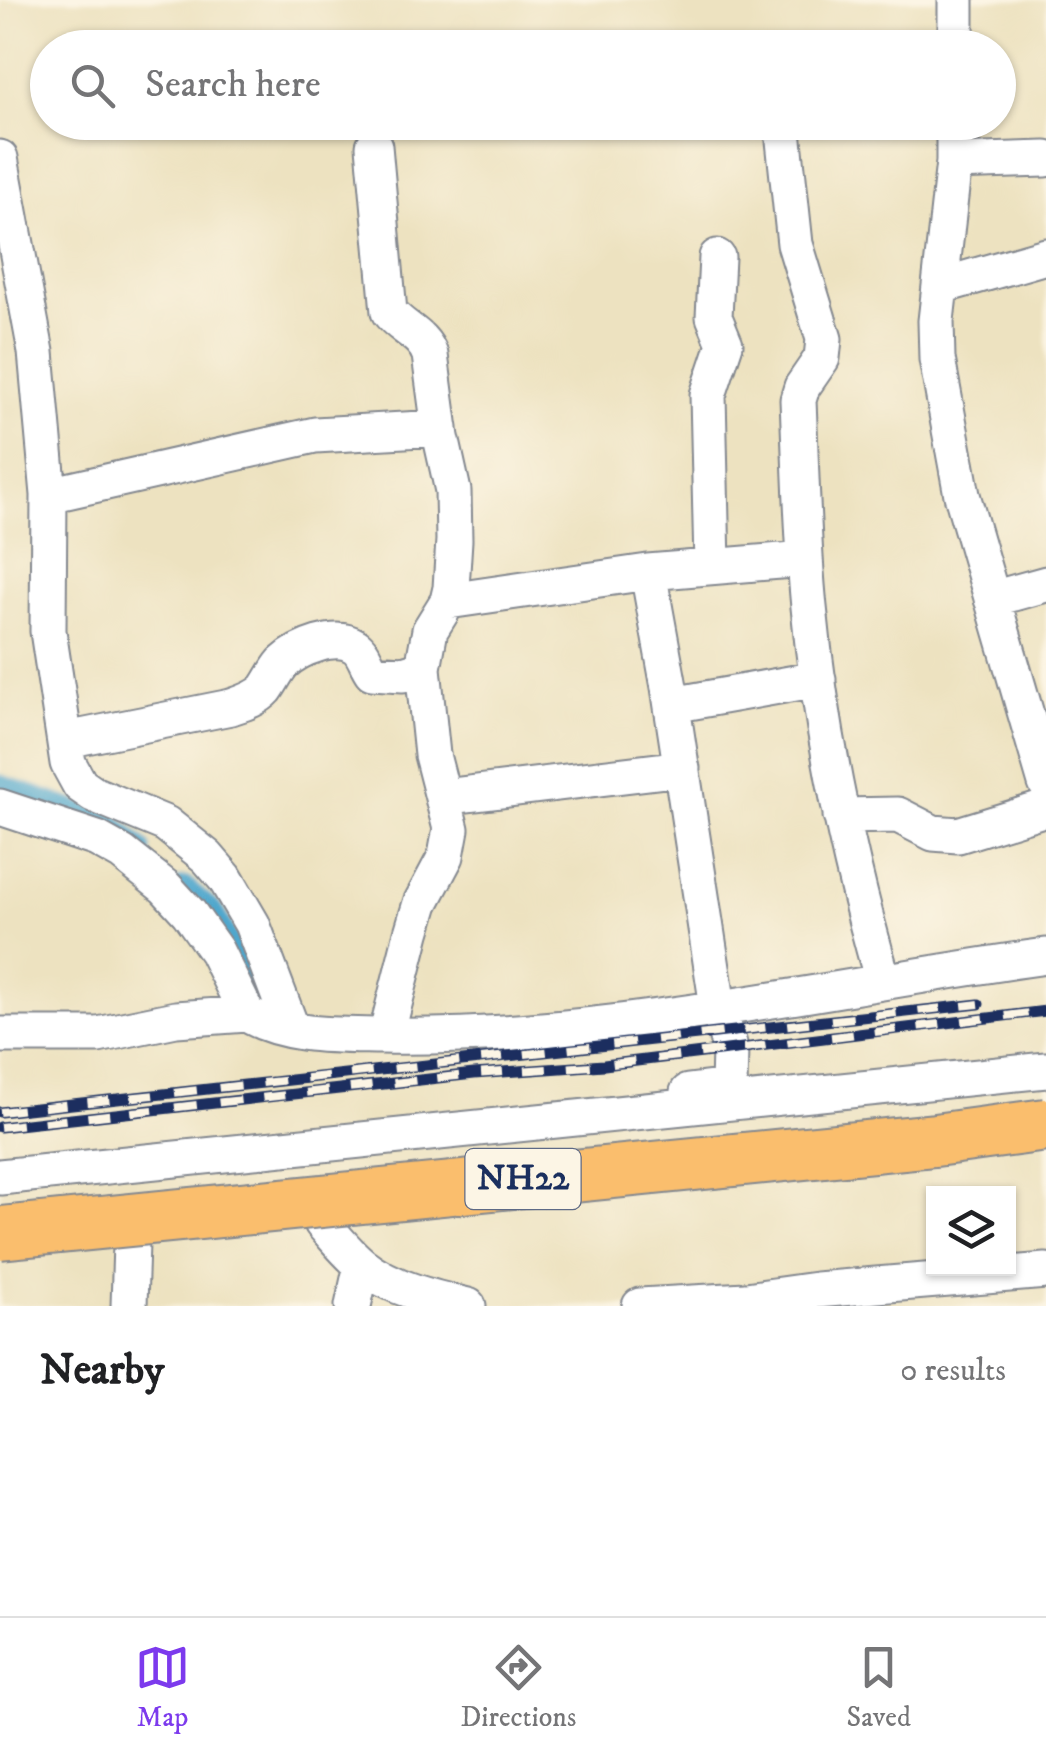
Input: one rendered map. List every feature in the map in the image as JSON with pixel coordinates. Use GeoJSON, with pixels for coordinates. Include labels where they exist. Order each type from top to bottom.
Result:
{"type":"FeatureCollection","features":[{"type":"Feature","properties":{"kind":"highway","name":"NH22"},"geometry":{"type":"LineString","coordinates":[[0,1203],[1046,1097]]}},
{"type":"Feature","properties":{"kind":"highway","name":"NH22"},"geometry":{"type":"LineString","coordinates":[[0,1232],[935,1140],[1046,1124]]}},
{"type":"Feature","properties":{"kind":"street"},"geometry":{"type":"LineString","coordinates":[[956,0],[956,30]]}},
{"type":"Feature","properties":{"kind":"street"},"geometry":{"type":"LineString","coordinates":[[783,140],[795,244],[824,339],[822,358],[802,386],[798,400],[804,559],[818,680],[841,816],[884,981]]}},
{"type":"Feature","properties":{"kind":"street"},"geometry":{"type":"LineString","coordinates":[[954,140],[936,321],[942,396],[962,495],[1046,783]]}},
{"type":"Feature","properties":{"kind":"street"},"geometry":{"type":"LineString","coordinates":[[374,146],[389,312],[426,344],[455,516],[454,565],[448,601],[430,630],[423,668],[432,755],[452,829],[450,843],[416,918],[386,1036]]}},
{"type":"Feature","properties":{"kind":"street"},"geometry":{"type":"LineString","coordinates":[[0,158],[12,288],[36,352],[50,495],[46,601],[68,763],[80,785],[166,824],[208,857],[225,878],[260,942],[268,1022]]}},
{"type":"Feature","properties":{"kind":"street"},"geometry":{"type":"LineString","coordinates":[[954,162],[1046,160]]}},
{"type":"Feature","properties":{"kind":"street"},"geometry":{"type":"LineString","coordinates":[[941,286],[1046,256]]}},
{"type":"Feature","properties":{"kind":"street"},"geometry":{"type":"LineString","coordinates":[[712,565],[708,394],[724,344],[714,317],[717,257]]}},
{"type":"Feature","properties":{"kind":"street"},"geometry":{"type":"LineString","coordinates":[[50,495],[315,435],[440,428]]}},
{"type":"Feature","properties":{"kind":"street"},"geometry":{"type":"LineString","coordinates":[[448,601],[648,572],[804,559]]}},
{"type":"Feature","properties":{"kind":"street"},"geometry":{"type":"LineString","coordinates":[[591,1196],[584,1119],[604,1098],[729,1087],[730,1048],[718,1007],[648,572]]}},
{"type":"Feature","properties":{"kind":"street"},"geometry":{"type":"LineString","coordinates":[[992,599],[1046,584]]}},
{"type":"Feature","properties":{"kind":"street"},"geometry":{"type":"LineString","coordinates":[[66,740],[240,704],[265,690],[286,660],[298,652],[334,641],[360,649],[372,672],[403,674],[423,668]]}},
{"type":"Feature","properties":{"kind":"street"},"geometry":{"type":"LineString","coordinates":[[672,705],[818,680]]}},
{"type":"Feature","properties":{"kind":"street"},"geometry":{"type":"LineString","coordinates":[[443,797],[682,768]]}},
{"type":"Feature","properties":{"kind":"street"},"geometry":{"type":"LineString","coordinates":[[841,816],[898,815],[944,836],[1046,808]]}},
{"type":"Feature","properties":{"kind":"street"},"geometry":{"type":"LineString","coordinates":[[6,816],[97,839],[122,853],[189,912],[268,1022]]}},
{"type":"Feature","properties":{"kind":"street"},"geometry":{"type":"LineString","coordinates":[[0,1035],[98,1035],[176,1020],[268,1022],[330,1035],[429,1037],[620,1022],[1046,956]]}},
{"type":"Feature","properties":{"kind":"street"},"geometry":{"type":"LineString","coordinates":[[0,1177],[1046,1070]]}},
{"type":"Feature","properties":{"kind":"street"},"geometry":{"type":"LineString","coordinates":[[0,1257],[1046,1148]]}},
{"type":"Feature","properties":{"kind":"street"},"geometry":{"type":"LineString","coordinates":[[322,1223],[362,1265],[411,1298],[468,1306]]}},
{"type":"Feature","properties":{"kind":"street"},"geometry":{"type":"LineString","coordinates":[[129,1306],[130,1244]]}},
{"type":"Feature","properties":{"kind":"street"},"geometry":{"type":"LineString","coordinates":[[353,1306],[362,1265]]}},
{"type":"Feature","properties":{"kind":"street"},"geometry":{"type":"LineString","coordinates":[[640,1306],[746,1300],[1046,1270]]}},
{"type":"Feature","properties":{"kind":"waterway"},"geometry":{"type":"LineString","coordinates":[[0,787],[111,825],[139,850]]}},
{"type":"Feature","properties":{"kind":"waterway"},"geometry":{"type":"LineString","coordinates":[[184,889],[211,912],[266,1007]]}},
{"type":"Feature","properties":{"kind":"railway"},"geometry":{"type":"LineString","coordinates":[[0,1112],[979,1004]]}},
{"type":"Feature","properties":{"kind":"railway"},"geometry":{"type":"LineString","coordinates":[[0,1127],[474,1074],[604,1065],[1046,1011]]}}]}
